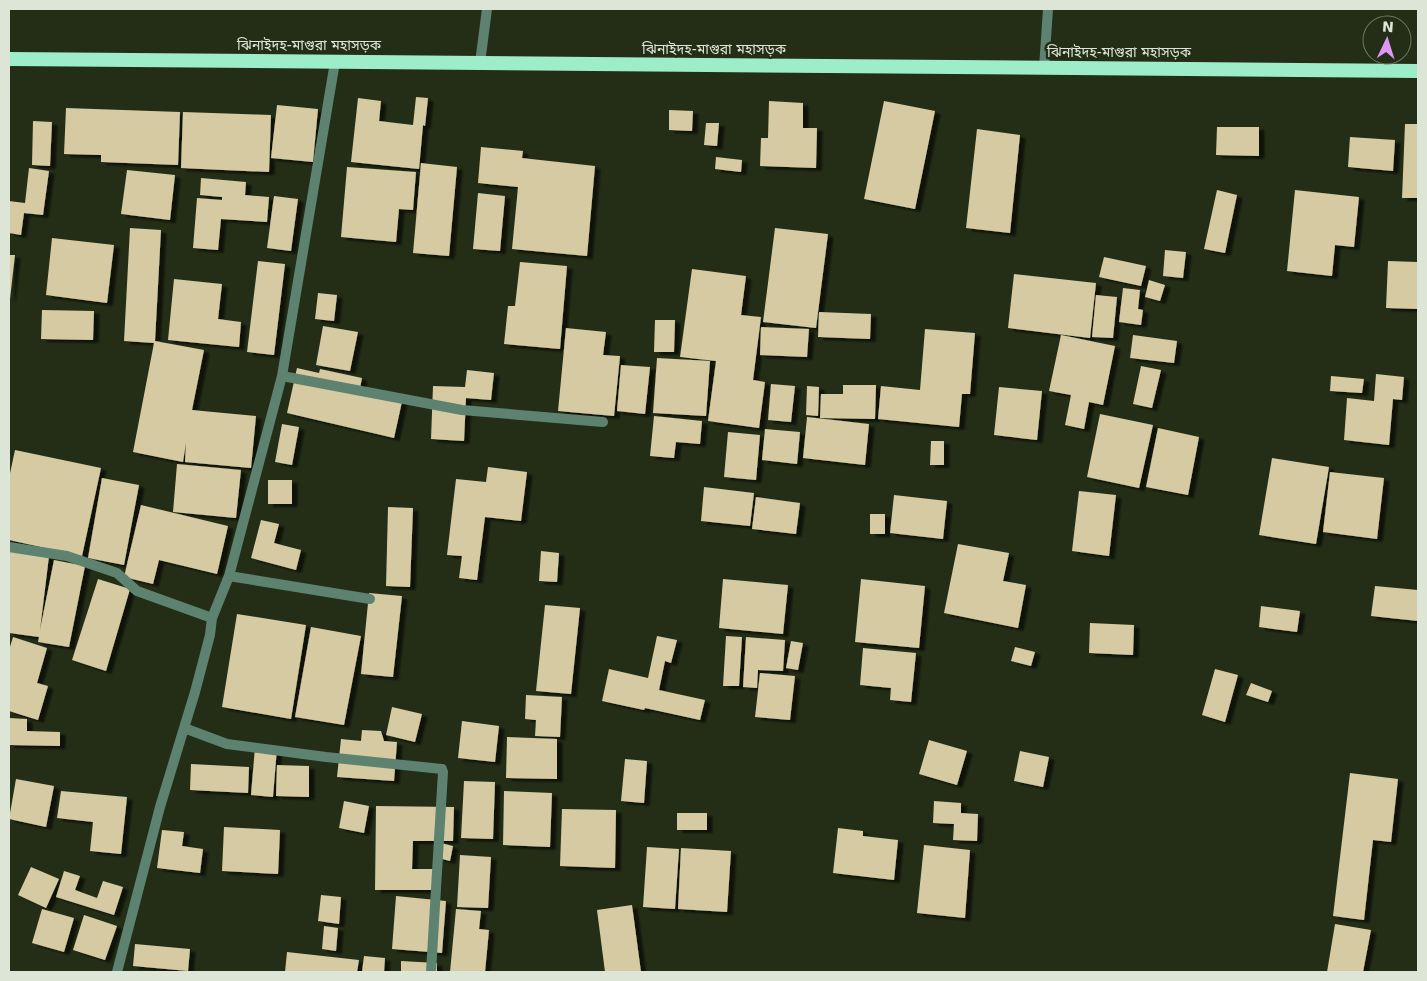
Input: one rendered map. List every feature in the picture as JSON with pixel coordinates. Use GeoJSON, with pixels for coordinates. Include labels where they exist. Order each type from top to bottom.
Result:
{"type":"FeatureCollection","features":[{"type":"Feature","properties":{"kind":"highway","name":"ঝিনাইদহ-মাগুরা মহাসড়ক"},"geometry":{"type":"LineString","coordinates":[[9,59],[1418,71]]}},
{"type":"Feature","properties":{"kind":"street"},"geometry":{"type":"LineString","coordinates":[[480,63],[487,9]]}},
{"type":"Feature","properties":{"kind":"street"},"geometry":{"type":"LineString","coordinates":[[1044,68],[1048,9]]}},
{"type":"Feature","properties":{"kind":"street"},"geometry":{"type":"LineString","coordinates":[[116,972],[160,807],[195,692],[210,635],[212,618],[229,576],[282,376],[334,62]]}},
{"type":"Feature","properties":{"kind":"street"},"geometry":{"type":"LineString","coordinates":[[282,376],[462,410],[602,422]]}},
{"type":"Feature","properties":{"kind":"street"},"geometry":{"type":"LineString","coordinates":[[9,548],[67,556],[117,573],[136,591],[212,618]]}},
{"type":"Feature","properties":{"kind":"street"},"geometry":{"type":"LineString","coordinates":[[229,576],[370,598]]}},
{"type":"Feature","properties":{"kind":"street"},"geometry":{"type":"LineString","coordinates":[[184,728],[227,744],[326,758],[442,769],[431,972]]}},
{"type":"Feature","properties":{"kind":"building"},"geometry":{"type":"Polygon","coordinates":[[[416,97],[428,98],[425,126],[423,125],[419,169],[351,162],[358,98],[381,101],[379,121],[413,125],[416,97]]]}},
{"type":"Feature","properties":{"kind":"building"},"geometry":{"type":"Polygon","coordinates":[[[769,101],[803,103],[803,128],[817,128],[816,168],[760,166],[761,138],[768,138],[769,101]]]}},
{"type":"Feature","properties":{"kind":"building"},"geometry":{"type":"Polygon","coordinates":[[[884,101],[935,111],[915,209],[864,199],[884,101]]]}},
{"type":"Feature","properties":{"kind":"building"},"geometry":{"type":"Polygon","coordinates":[[[277,105],[318,109],[313,162],[271,158],[277,105]]]}},
{"type":"Feature","properties":{"kind":"building"},"geometry":{"type":"Polygon","coordinates":[[[66,108],[180,112],[178,165],[101,162],[101,155],[64,154],[66,108]]]}},
{"type":"Feature","properties":{"kind":"building"},"geometry":{"type":"Polygon","coordinates":[[[669,110],[693,111],[692,131],[669,130],[669,110]]]}},
{"type":"Feature","properties":{"kind":"building"},"geometry":{"type":"Polygon","coordinates":[[[183,112],[271,115],[269,172],[181,168],[183,112]]]}},
{"type":"Feature","properties":{"kind":"building"},"geometry":{"type":"Polygon","coordinates":[[[33,121],[52,122],[50,166],[32,165],[33,121]]]}},
{"type":"Feature","properties":{"kind":"building"},"geometry":{"type":"Polygon","coordinates":[[[706,123],[719,123],[717,146],[704,145],[706,123]]]}},
{"type":"Feature","properties":{"kind":"building"},"geometry":{"type":"Polygon","coordinates":[[[1405,124],[1418,124],[1418,198],[1402,198],[1405,124]]]}},
{"type":"Feature","properties":{"kind":"building"},"geometry":{"type":"Polygon","coordinates":[[[1217,127],[1259,127],[1259,156],[1216,155],[1217,127]]]}},
{"type":"Feature","properties":{"kind":"building"},"geometry":{"type":"Polygon","coordinates":[[[977,129],[1020,135],[1010,233],[966,228],[977,129]]]}},
{"type":"Feature","properties":{"kind":"building"},"geometry":{"type":"Polygon","coordinates":[[[1350,137],[1395,140],[1393,171],[1348,167],[1350,137]]]}},
{"type":"Feature","properties":{"kind":"building"},"geometry":{"type":"Polygon","coordinates":[[[481,147],[523,151],[522,158],[595,166],[587,256],[512,249],[518,187],[478,183],[481,147]]]}},
{"type":"Feature","properties":{"kind":"building"},"geometry":{"type":"Polygon","coordinates":[[[716,157],[742,160],[741,172],[715,169],[716,157]]]}},
{"type":"Feature","properties":{"kind":"building"},"geometry":{"type":"Polygon","coordinates":[[[421,163],[457,167],[449,256],[413,253],[421,163]]]}},
{"type":"Feature","properties":{"kind":"building"},"geometry":{"type":"Polygon","coordinates":[[[347,167],[416,172],[413,210],[399,209],[396,242],[341,237],[347,167]]]}},
{"type":"Feature","properties":{"kind":"building"},"geometry":{"type":"Polygon","coordinates":[[[29,168],[49,171],[43,215],[24,213],[21,235],[9,233],[9,201],[25,203],[29,168]]]}},
{"type":"Feature","properties":{"kind":"building"},"geometry":{"type":"Polygon","coordinates":[[[127,170],[175,175],[170,220],[121,214],[127,170]]]}},
{"type":"Feature","properties":{"kind":"building"},"geometry":{"type":"Polygon","coordinates":[[[201,178],[246,182],[245,195],[269,197],[267,222],[221,219],[218,250],[193,248],[197,198],[222,200],[222,197],[200,195],[201,178]]]}},
{"type":"Feature","properties":{"kind":"building"},"geometry":{"type":"Polygon","coordinates":[[[1217,190],[1237,195],[1225,253],[1204,249],[1217,190]]]}},
{"type":"Feature","properties":{"kind":"building"},"geometry":{"type":"Polygon","coordinates":[[[1295,190],[1359,197],[1354,247],[1335,245],[1332,276],[1287,271],[1295,190]]]}},
{"type":"Feature","properties":{"kind":"building"},"geometry":{"type":"Polygon","coordinates":[[[478,193],[505,196],[500,251],[473,249],[478,193]]]}},
{"type":"Feature","properties":{"kind":"building"},"geometry":{"type":"Polygon","coordinates":[[[274,196],[298,199],[291,251],[267,248],[274,196]]]}},
{"type":"Feature","properties":{"kind":"building"},"geometry":{"type":"Polygon","coordinates":[[[130,228],[161,230],[155,341],[204,350],[192,410],[256,416],[251,468],[185,462],[186,443],[183,462],[133,452],[154,343],[124,341],[130,228]]]}},
{"type":"Feature","properties":{"kind":"building"},"geometry":{"type":"Polygon","coordinates":[[[775,228],[828,234],[816,328],[763,322],[775,228]]]}},
{"type":"Feature","properties":{"kind":"building"},"geometry":{"type":"Polygon","coordinates":[[[52,238],[114,245],[107,303],[46,295],[52,238]]]}},
{"type":"Feature","properties":{"kind":"building"},"geometry":{"type":"Polygon","coordinates":[[[1165,250],[1186,252],[1183,278],[1163,276],[1165,250]]]}},
{"type":"Feature","properties":{"kind":"building"},"geometry":{"type":"Polygon","coordinates":[[[9,255],[15,255],[10,299],[9,299],[9,255]]]}},
{"type":"Feature","properties":{"kind":"building"},"geometry":{"type":"Polygon","coordinates":[[[1104,257],[1146,266],[1141,286],[1099,277],[1104,257]]]}},
{"type":"Feature","properties":{"kind":"building"},"geometry":{"type":"Polygon","coordinates":[[[258,261],[285,264],[274,355],[247,352],[258,261]]]}},
{"type":"Feature","properties":{"kind":"building"},"geometry":{"type":"Polygon","coordinates":[[[1388,261],[1418,262],[1418,309],[1386,308],[1388,261]]]}},
{"type":"Feature","properties":{"kind":"building"},"geometry":{"type":"Polygon","coordinates":[[[520,262],[567,266],[560,349],[504,344],[508,306],[515,306],[520,262]]]}},
{"type":"Feature","properties":{"kind":"building"},"geometry":{"type":"Polygon","coordinates":[[[692,269],[746,276],[741,315],[761,317],[753,380],[765,382],[759,428],[708,421],[716,361],[680,357],[692,269]]]}},
{"type":"Feature","properties":{"kind":"building"},"geometry":{"type":"Polygon","coordinates":[[[1014,274],[1096,283],[1090,338],[1008,328],[1014,274]]]}},
{"type":"Feature","properties":{"kind":"building"},"geometry":{"type":"Polygon","coordinates":[[[174,279],[222,284],[218,319],[241,322],[239,347],[168,340],[174,279]]]}},
{"type":"Feature","properties":{"kind":"building"},"geometry":{"type":"Polygon","coordinates":[[[1149,280],[1165,285],[1160,301],[1145,297],[1149,280]]]}},
{"type":"Feature","properties":{"kind":"building"},"geometry":{"type":"Polygon","coordinates":[[[1123,288],[1140,290],[1138,309],[1143,310],[1141,325],[1119,322],[1123,288]]]}},
{"type":"Feature","properties":{"kind":"building"},"geometry":{"type":"Polygon","coordinates":[[[318,293],[337,295],[334,321],[315,319],[318,293]]]}},
{"type":"Feature","properties":{"kind":"building"},"geometry":{"type":"Polygon","coordinates":[[[1096,295],[1117,297],[1113,338],[1092,337],[1096,295]]]}},
{"type":"Feature","properties":{"kind":"building"},"geometry":{"type":"Polygon","coordinates":[[[42,310],[94,311],[93,340],[41,339],[42,310]]]}},
{"type":"Feature","properties":{"kind":"building"},"geometry":{"type":"Polygon","coordinates":[[[819,312],[871,314],[870,339],[818,337],[819,312]]]}},
{"type":"Feature","properties":{"kind":"building"},"geometry":{"type":"Polygon","coordinates":[[[655,320],[675,320],[674,352],[654,352],[655,320]]]}},
{"type":"Feature","properties":{"kind":"building"},"geometry":{"type":"Polygon","coordinates":[[[323,326],[358,332],[350,371],[316,365],[323,326]]]}},
{"type":"Feature","properties":{"kind":"building"},"geometry":{"type":"Polygon","coordinates":[[[761,327],[809,329],[807,357],[760,355],[761,327]]]}},
{"type":"Feature","properties":{"kind":"building"},"geometry":{"type":"Polygon","coordinates":[[[566,328],[606,332],[603,355],[620,356],[614,416],[558,411],[566,328]]]}},
{"type":"Feature","properties":{"kind":"building"},"geometry":{"type":"Polygon","coordinates":[[[925,329],[975,333],[970,394],[962,394],[959,427],[878,419],[881,386],[920,390],[925,329]]]}},
{"type":"Feature","properties":{"kind":"building"},"geometry":{"type":"Polygon","coordinates":[[[1061,335],[1115,346],[1103,405],[1089,402],[1084,429],[1065,425],[1071,395],[1049,391],[1061,335]]]}},
{"type":"Feature","properties":{"kind":"building"},"geometry":{"type":"Polygon","coordinates":[[[1133,335],[1177,341],[1174,363],[1130,358],[1133,335]]]}},
{"type":"Feature","properties":{"kind":"building"},"geometry":{"type":"Polygon","coordinates":[[[657,358],[710,361],[706,416],[653,413],[657,358]]]}},
{"type":"Feature","properties":{"kind":"building"},"geometry":{"type":"Polygon","coordinates":[[[621,365],[650,367],[645,414],[617,411],[621,365]]]}},
{"type":"Feature","properties":{"kind":"building"},"geometry":{"type":"Polygon","coordinates":[[[1141,366],[1161,370],[1152,408],[1133,404],[1141,366]]]}},
{"type":"Feature","properties":{"kind":"building"},"geometry":{"type":"Polygon","coordinates":[[[297,368],[319,373],[320,369],[362,378],[360,388],[403,397],[394,438],[287,413],[297,368]]]}},
{"type":"Feature","properties":{"kind":"building"},"geometry":{"type":"Polygon","coordinates":[[[467,370],[494,373],[491,400],[466,398],[464,441],[431,439],[433,386],[465,387],[467,370]]]}},
{"type":"Feature","properties":{"kind":"building"},"geometry":{"type":"Polygon","coordinates":[[[1376,374],[1404,377],[1402,400],[1393,399],[1389,445],[1344,440],[1347,398],[1374,401],[1376,374]]]}},
{"type":"Feature","properties":{"kind":"building"},"geometry":{"type":"Polygon","coordinates":[[[1331,376],[1364,379],[1362,393],[1330,391],[1331,376]]]}},
{"type":"Feature","properties":{"kind":"building"},"geometry":{"type":"Polygon","coordinates":[[[771,384],[795,386],[791,422],[768,420],[771,384]]]}},
{"type":"Feature","properties":{"kind":"building"},"geometry":{"type":"Polygon","coordinates":[[[843,385],[876,385],[875,419],[820,418],[821,394],[843,394],[843,385]]]}},
{"type":"Feature","properties":{"kind":"building"},"geometry":{"type":"Polygon","coordinates":[[[807,386],[819,387],[818,416],[806,415],[807,386]]]}},
{"type":"Feature","properties":{"kind":"building"},"geometry":{"type":"Polygon","coordinates":[[[999,387],[1042,391],[1037,440],[994,435],[999,387]]]}},
{"type":"Feature","properties":{"kind":"building"},"geometry":{"type":"Polygon","coordinates":[[[1100,414],[1153,425],[1139,488],[1087,477],[1100,414]]]}},
{"type":"Feature","properties":{"kind":"building"},"geometry":{"type":"Polygon","coordinates":[[[654,416],[702,421],[700,444],[676,442],[674,458],[650,456],[654,416]]]}},
{"type":"Feature","properties":{"kind":"building"},"geometry":{"type":"Polygon","coordinates":[[[807,417],[869,424],[865,465],[803,458],[807,417]]]}},
{"type":"Feature","properties":{"kind":"building"},"geometry":{"type":"Polygon","coordinates":[[[282,424],[299,427],[292,465],[275,462],[282,424]]]}},
{"type":"Feature","properties":{"kind":"building"},"geometry":{"type":"Polygon","coordinates":[[[1158,428],[1199,437],[1188,495],[1146,487],[1158,428]]]}},
{"type":"Feature","properties":{"kind":"building"},"geometry":{"type":"Polygon","coordinates":[[[765,429],[800,432],[797,464],[762,460],[765,429]]]}},
{"type":"Feature","properties":{"kind":"building"},"geometry":{"type":"Polygon","coordinates":[[[728,432],[760,435],[756,480],[724,477],[728,432]]]}},
{"type":"Feature","properties":{"kind":"building"},"geometry":{"type":"Polygon","coordinates":[[[931,441],[944,441],[944,465],[930,465],[931,441]]]}},
{"type":"Feature","properties":{"kind":"building"},"geometry":{"type":"Polygon","coordinates":[[[15,450],[101,468],[82,556],[9,540],[9,478],[15,450]]]}},
{"type":"Feature","properties":{"kind":"building"},"geometry":{"type":"Polygon","coordinates":[[[1272,458],[1329,467],[1316,544],[1259,535],[1272,458]]]}},
{"type":"Feature","properties":{"kind":"building"},"geometry":{"type":"Polygon","coordinates":[[[177,464],[241,470],[236,518],[173,512],[177,464]]]}},
{"type":"Feature","properties":{"kind":"building"},"geometry":{"type":"Polygon","coordinates":[[[488,467],[527,472],[521,521],[485,517],[477,580],[459,578],[462,556],[447,555],[456,479],[486,482],[488,467]]]}},
{"type":"Feature","properties":{"kind":"building"},"geometry":{"type":"Polygon","coordinates":[[[1330,472],[1384,478],[1377,539],[1323,532],[1330,472]]]}},
{"type":"Feature","properties":{"kind":"building"},"geometry":{"type":"Polygon","coordinates":[[[102,478],[139,485],[124,565],[88,558],[102,478]]]}},
{"type":"Feature","properties":{"kind":"building"},"geometry":{"type":"Polygon","coordinates":[[[268,480],[292,480],[292,504],[268,504],[268,480]]]}},
{"type":"Feature","properties":{"kind":"building"},"geometry":{"type":"Polygon","coordinates":[[[704,487],[754,493],[750,526],[701,521],[704,487]]]}},
{"type":"Feature","properties":{"kind":"building"},"geometry":{"type":"Polygon","coordinates":[[[1079,491],[1116,495],[1109,556],[1072,551],[1079,491]]]}},
{"type":"Feature","properties":{"kind":"building"},"geometry":{"type":"Polygon","coordinates":[[[894,495],[947,501],[943,539],[890,533],[894,495]]]}},
{"type":"Feature","properties":{"kind":"building"},"geometry":{"type":"Polygon","coordinates":[[[756,497],[800,503],[796,534],[752,529],[756,497]]]}},
{"type":"Feature","properties":{"kind":"building"},"geometry":{"type":"Polygon","coordinates":[[[141,505],[228,526],[217,574],[159,560],[153,584],[124,577],[141,505]]]}},
{"type":"Feature","properties":{"kind":"building"},"geometry":{"type":"Polygon","coordinates":[[[388,507],[413,508],[410,587],[386,586],[388,507]]]}},
{"type":"Feature","properties":{"kind":"building"},"geometry":{"type":"Polygon","coordinates":[[[870,514],[885,514],[885,534],[870,534],[870,514]]]}},
{"type":"Feature","properties":{"kind":"building"},"geometry":{"type":"Polygon","coordinates":[[[261,520],[279,524],[274,543],[301,550],[296,570],[251,558],[261,520]]]}},
{"type":"Feature","properties":{"kind":"building"},"geometry":{"type":"Polygon","coordinates":[[[958,544],[1009,553],[1003,581],[1026,585],[1018,628],[944,613],[958,544]]]}},
{"type":"Feature","properties":{"kind":"building"},"geometry":{"type":"Polygon","coordinates":[[[9,551],[49,556],[40,630],[54,560],[85,566],[69,647],[38,642],[39,637],[9,633],[9,551]]]}},
{"type":"Feature","properties":{"kind":"building"},"geometry":{"type":"Polygon","coordinates":[[[541,551],[559,553],[557,582],[539,581],[541,551]]]}},
{"type":"Feature","properties":{"kind":"building"},"geometry":{"type":"Polygon","coordinates":[[[98,579],[130,589],[106,671],[72,660],[98,579]]]}},
{"type":"Feature","properties":{"kind":"building"},"geometry":{"type":"Polygon","coordinates":[[[723,579],[788,585],[783,634],[719,628],[723,579]]]}},
{"type":"Feature","properties":{"kind":"building"},"geometry":{"type":"Polygon","coordinates":[[[861,579],[925,586],[919,648],[855,642],[861,579]]]}},
{"type":"Feature","properties":{"kind":"building"},"geometry":{"type":"Polygon","coordinates":[[[1375,586],[1418,590],[1418,621],[1371,616],[1375,586]]]}},
{"type":"Feature","properties":{"kind":"building"},"geometry":{"type":"Polygon","coordinates":[[[369,593],[402,596],[393,677],[361,674],[369,593]]]}},
{"type":"Feature","properties":{"kind":"building"},"geometry":{"type":"Polygon","coordinates":[[[545,605],[580,608],[571,694],[536,691],[545,605]]]}},
{"type":"Feature","properties":{"kind":"building"},"geometry":{"type":"Polygon","coordinates":[[[1261,606],[1300,611],[1297,632],[1259,627],[1261,606]]]}},
{"type":"Feature","properties":{"kind":"building"},"geometry":{"type":"Polygon","coordinates":[[[237,614],[306,625],[291,719],[222,707],[237,614]]]}},
{"type":"Feature","properties":{"kind":"building"},"geometry":{"type":"Polygon","coordinates":[[[1090,623],[1134,625],[1133,655],[1089,653],[1090,623]]]}},
{"type":"Feature","properties":{"kind":"building"},"geometry":{"type":"Polygon","coordinates":[[[311,627],[361,636],[344,725],[295,717],[311,627]]]}},
{"type":"Feature","properties":{"kind":"building"},"geometry":{"type":"Polygon","coordinates":[[[657,636],[677,640],[671,663],[665,661],[659,690],[705,700],[700,720],[602,701],[609,669],[648,678],[657,636]]]}},
{"type":"Feature","properties":{"kind":"building"},"geometry":{"type":"Polygon","coordinates":[[[726,636],[742,637],[739,686],[723,686],[726,636]]]}},
{"type":"Feature","properties":{"kind":"building"},"geometry":{"type":"Polygon","coordinates":[[[13,637],[47,648],[37,683],[48,686],[38,720],[9,711],[9,650],[13,637]]]}},
{"type":"Feature","properties":{"kind":"building"},"geometry":{"type":"Polygon","coordinates":[[[746,637],[785,640],[783,671],[758,670],[757,688],[743,687],[746,637]]]}},
{"type":"Feature","properties":{"kind":"building"},"geometry":{"type":"Polygon","coordinates":[[[791,641],[803,643],[798,670],[786,668],[791,641]]]}},
{"type":"Feature","properties":{"kind":"building"},"geometry":{"type":"Polygon","coordinates":[[[1015,647],[1035,652],[1031,666],[1011,661],[1015,647]]]}},
{"type":"Feature","properties":{"kind":"building"},"geometry":{"type":"Polygon","coordinates":[[[863,648],[916,653],[911,702],[890,700],[891,688],[860,685],[863,648]]]}},
{"type":"Feature","properties":{"kind":"building"},"geometry":{"type":"Polygon","coordinates":[[[1215,669],[1238,675],[1225,722],[1202,715],[1215,669]]]}},
{"type":"Feature","properties":{"kind":"building"},"geometry":{"type":"Polygon","coordinates":[[[760,673],[795,676],[790,720],[755,717],[760,673]]]}},
{"type":"Feature","properties":{"kind":"building"},"geometry":{"type":"Polygon","coordinates":[[[1251,683],[1272,691],[1268,702],[1246,695],[1251,683]]]}},
{"type":"Feature","properties":{"kind":"building"},"geometry":{"type":"Polygon","coordinates":[[[526,695],[562,697],[560,737],[535,736],[536,720],[525,719],[526,695]]]}},
{"type":"Feature","properties":{"kind":"building"},"geometry":{"type":"Polygon","coordinates":[[[392,707],[422,714],[415,742],[386,735],[392,707]]]}},
{"type":"Feature","properties":{"kind":"building"},"geometry":{"type":"Polygon","coordinates":[[[9,718],[27,719],[27,731],[60,732],[60,746],[9,745],[9,718]]]}},
{"type":"Feature","properties":{"kind":"building"},"geometry":{"type":"Polygon","coordinates":[[[462,721],[499,726],[495,762],[458,758],[462,721]]]}},
{"type":"Feature","properties":{"kind":"building"},"geometry":{"type":"Polygon","coordinates":[[[362,730],[381,731],[384,741],[397,742],[394,781],[337,777],[341,739],[361,741],[362,730]]]}},
{"type":"Feature","properties":{"kind":"building"},"geometry":{"type":"Polygon","coordinates":[[[507,737],[557,739],[557,779],[506,778],[507,737]]]}},
{"type":"Feature","properties":{"kind":"building"},"geometry":{"type":"Polygon","coordinates":[[[929,740],[967,751],[957,785],[919,774],[929,740]]]}},
{"type":"Feature","properties":{"kind":"building"},"geometry":{"type":"Polygon","coordinates":[[[255,747],[277,748],[273,797],[251,795],[255,747]]]}},
{"type":"Feature","properties":{"kind":"building"},"geometry":{"type":"Polygon","coordinates":[[[1020,751],[1049,757],[1043,787],[1014,781],[1020,751]]]}},
{"type":"Feature","properties":{"kind":"building"},"geometry":{"type":"Polygon","coordinates":[[[625,759],[647,761],[644,803],[621,801],[625,759]]]}},
{"type":"Feature","properties":{"kind":"building"},"geometry":{"type":"Polygon","coordinates":[[[191,764],[249,767],[248,793],[190,790],[191,764]]]}},
{"type":"Feature","properties":{"kind":"building"},"geometry":{"type":"Polygon","coordinates":[[[277,765],[309,766],[309,797],[276,796],[277,765]]]}},
{"type":"Feature","properties":{"kind":"building"},"geometry":{"type":"Polygon","coordinates":[[[1350,773],[1398,779],[1391,842],[1373,840],[1364,920],[1333,916],[1350,773]]]}},
{"type":"Feature","properties":{"kind":"building"},"geometry":{"type":"Polygon","coordinates":[[[16,779],[54,786],[46,827],[9,819],[16,779]]]}},
{"type":"Feature","properties":{"kind":"building"},"geometry":{"type":"Polygon","coordinates":[[[464,781],[495,782],[493,839],[461,838],[464,781]]]}},
{"type":"Feature","properties":{"kind":"building"},"geometry":{"type":"Polygon","coordinates":[[[61,791],[127,797],[121,854],[90,851],[93,822],[57,818],[61,791]]]}},
{"type":"Feature","properties":{"kind":"building"},"geometry":{"type":"Polygon","coordinates":[[[504,791],[552,793],[550,847],[503,845],[504,791]]]}},
{"type":"Feature","properties":{"kind":"building"},"geometry":{"type":"Polygon","coordinates":[[[344,801],[369,806],[364,833],[339,828],[344,801]]]}},
{"type":"Feature","properties":{"kind":"building"},"geometry":{"type":"Polygon","coordinates":[[[934,801],[961,803],[961,813],[978,814],[977,841],[953,840],[954,824],[933,823],[934,801]]]}},
{"type":"Feature","properties":{"kind":"building"},"geometry":{"type":"Polygon","coordinates":[[[376,806],[454,807],[453,841],[413,841],[412,869],[435,869],[435,890],[375,890],[376,806]]]}},
{"type":"Feature","properties":{"kind":"building"},"geometry":{"type":"Polygon","coordinates":[[[562,809],[616,810],[615,868],[560,866],[562,809]]]}},
{"type":"Feature","properties":{"kind":"building"},"geometry":{"type":"Polygon","coordinates":[[[677,813],[707,813],[707,830],[677,830],[677,813]]]}},
{"type":"Feature","properties":{"kind":"building"},"geometry":{"type":"Polygon","coordinates":[[[224,827],[280,830],[278,874],[222,871],[224,827]]]}},
{"type":"Feature","properties":{"kind":"building"},"geometry":{"type":"Polygon","coordinates":[[[838,828],[863,831],[863,836],[898,840],[894,880],[833,873],[838,828]]]}},
{"type":"Feature","properties":{"kind":"building"},"geometry":{"type":"Polygon","coordinates":[[[162,830],[184,832],[182,846],[203,849],[200,873],[157,868],[162,830]]]}},
{"type":"Feature","properties":{"kind":"building"},"geometry":{"type":"Polygon","coordinates":[[[441,843],[453,846],[450,861],[438,858],[441,843]]]}},
{"type":"Feature","properties":{"kind":"building"},"geometry":{"type":"Polygon","coordinates":[[[924,845],[970,850],[965,918],[917,913],[924,845]]]}},
{"type":"Feature","properties":{"kind":"building"},"geometry":{"type":"Polygon","coordinates":[[[647,847],[679,849],[675,909],[643,907],[647,847]]]}},
{"type":"Feature","properties":{"kind":"building"},"geometry":{"type":"Polygon","coordinates":[[[681,848],[731,851],[727,912],[678,909],[681,848]]]}},
{"type":"Feature","properties":{"kind":"building"},"geometry":{"type":"Polygon","coordinates":[[[460,855],[491,857],[488,908],[457,907],[460,855]]]}},
{"type":"Feature","properties":{"kind":"building"},"geometry":{"type":"Polygon","coordinates":[[[31,867],[59,879],[46,908],[18,895],[31,867]]]}},
{"type":"Feature","properties":{"kind":"building"},"geometry":{"type":"Polygon","coordinates":[[[64,871],[80,876],[75,890],[97,898],[103,881],[123,887],[114,915],[56,897],[64,871]]]}},
{"type":"Feature","properties":{"kind":"building"},"geometry":{"type":"Polygon","coordinates":[[[321,895],[341,897],[339,924],[318,921],[321,895]]]}},
{"type":"Feature","properties":{"kind":"building"},"geometry":{"type":"Polygon","coordinates":[[[396,896],[446,901],[442,953],[392,949],[396,896]]]}},
{"type":"Feature","properties":{"kind":"building"},"geometry":{"type":"Polygon","coordinates":[[[632,905],[641,972],[605,972],[597,910],[632,905]]]}},
{"type":"Feature","properties":{"kind":"building"},"geometry":{"type":"Polygon","coordinates":[[[42,909],[74,918],[64,952],[32,943],[42,909]]]}},
{"type":"Feature","properties":{"kind":"building"},"geometry":{"type":"Polygon","coordinates":[[[456,909],[481,911],[479,929],[489,930],[485,972],[450,972],[456,909]]]}},
{"type":"Feature","properties":{"kind":"building"},"geometry":{"type":"Polygon","coordinates":[[[84,915],[117,926],[105,960],[73,950],[84,915]]]}},
{"type":"Feature","properties":{"kind":"building"},"geometry":{"type":"Polygon","coordinates":[[[1335,924],[1371,930],[1363,972],[1327,972],[1335,924]]]}},
{"type":"Feature","properties":{"kind":"building"},"geometry":{"type":"Polygon","coordinates":[[[324,926],[338,928],[336,951],[322,949],[324,926]]]}},
{"type":"Feature","properties":{"kind":"building"},"geometry":{"type":"Polygon","coordinates":[[[135,944],[190,949],[188,971],[133,966],[135,944]]]}},
{"type":"Feature","properties":{"kind":"building"},"geometry":{"type":"Polygon","coordinates":[[[287,952],[359,960],[357,972],[285,972],[287,952]]]}},
{"type":"Feature","properties":{"kind":"building"},"geometry":{"type":"Polygon","coordinates":[[[364,956],[385,958],[384,972],[362,972],[364,956]]]}},
{"type":"Feature","properties":{"kind":"building"},"geometry":{"type":"Polygon","coordinates":[[[401,961],[437,963],[437,972],[401,972],[401,961]]]}}]}
